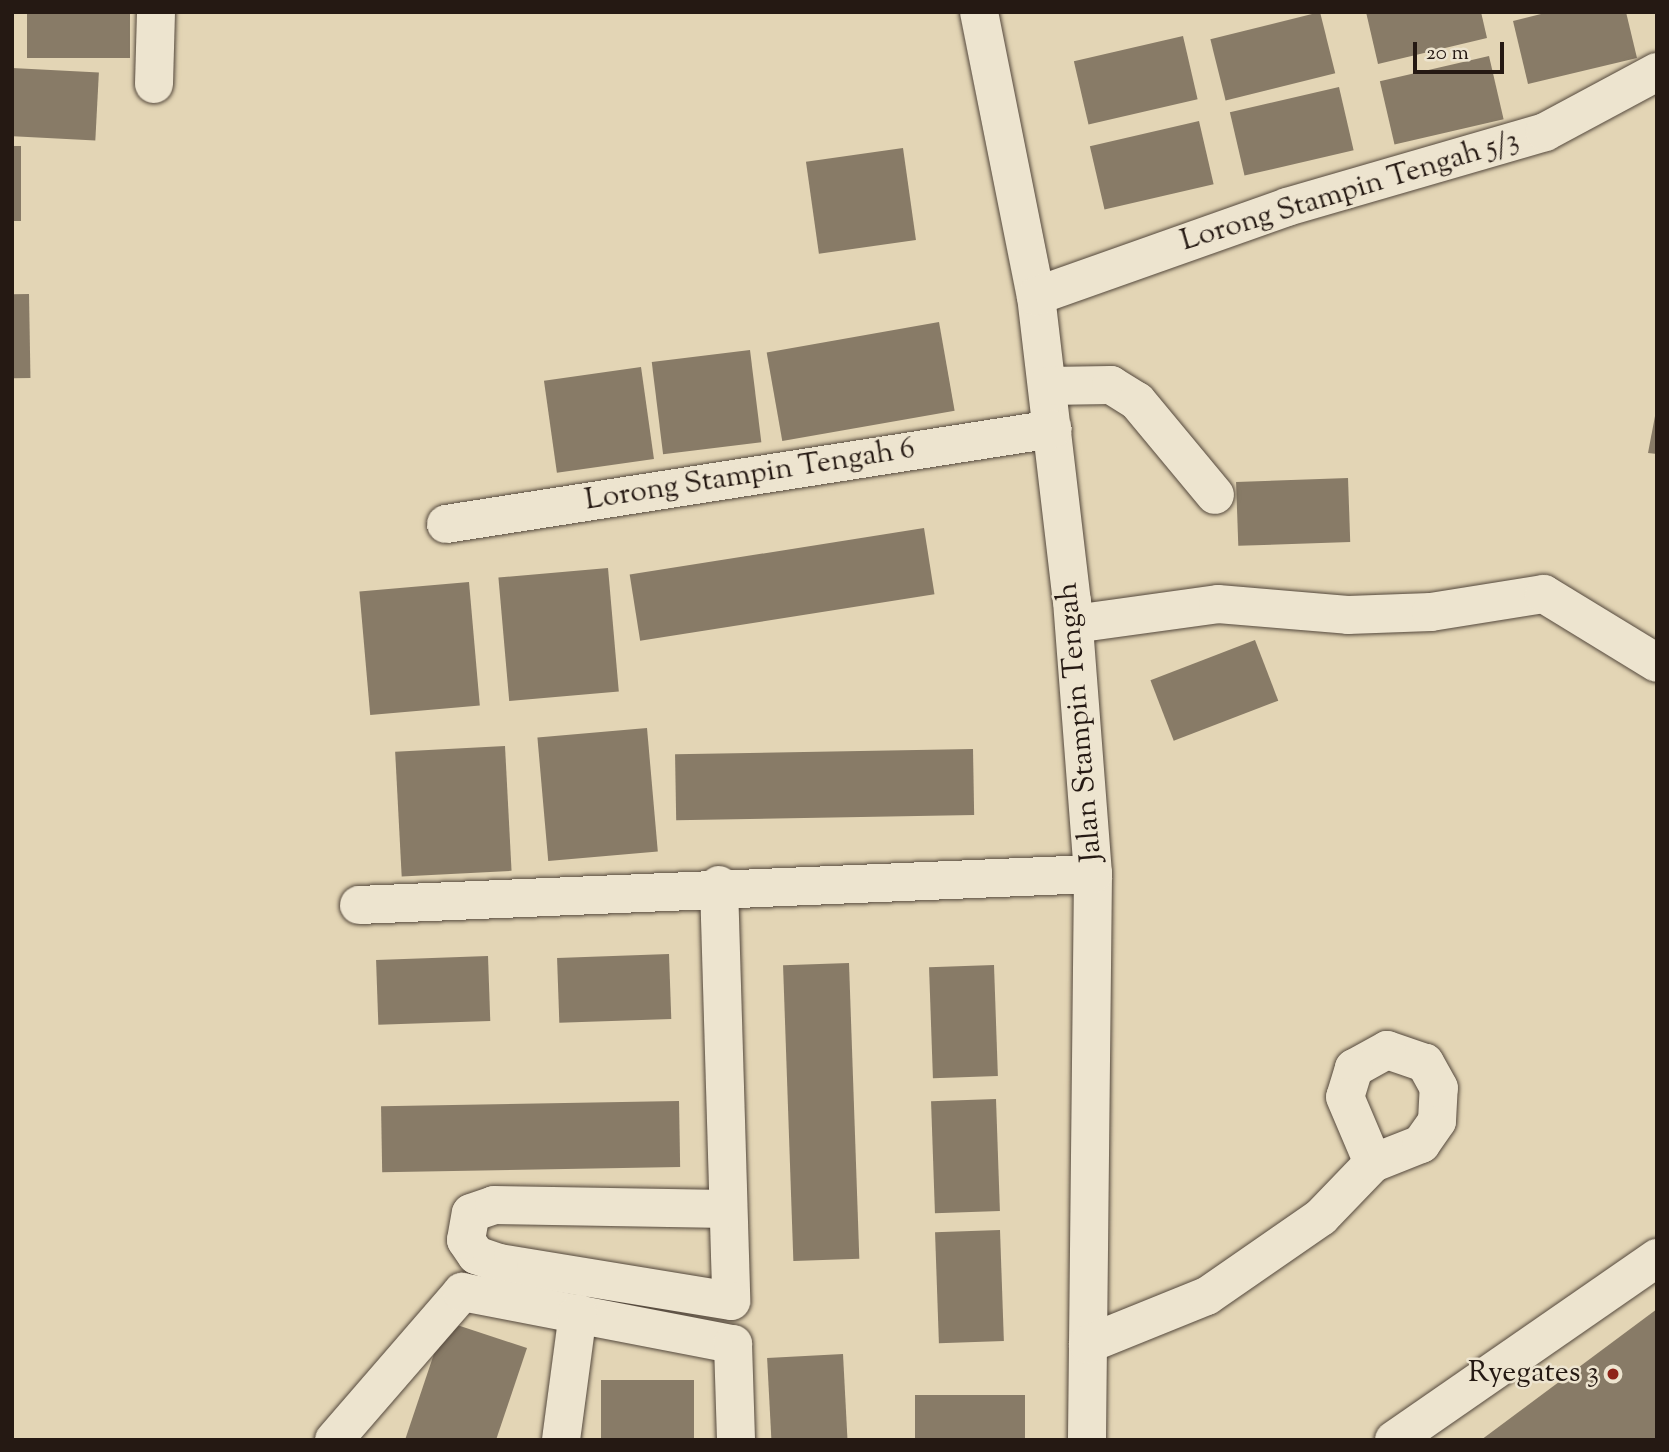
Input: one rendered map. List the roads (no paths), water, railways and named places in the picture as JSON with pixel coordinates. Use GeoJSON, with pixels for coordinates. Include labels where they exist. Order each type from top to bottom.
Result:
{"type":"FeatureCollection","features":[{"type":"Feature","properties":{"kind":"street"},"geometry":{"type":"LineString","coordinates":[[154,83],[156,12]]}},
{"type":"Feature","properties":{"kind":"street","name":"Jalan Stampin Tengah"},"geometry":{"type":"LineString","coordinates":[[979,12],[1036,296],[1048,386],[1074,624],[1093,874],[1087,1440]]}},
{"type":"Feature","properties":{"kind":"street","name":"Lorong Stampin Tengah 5/3"},"geometry":{"type":"LineString","coordinates":[[1036,296],[1287,208],[1545,132],[1657,72]]}},
{"type":"Feature","properties":{"kind":"street"},"geometry":{"type":"LineString","coordinates":[[1048,386],[1111,385],[1137,401],[1215,495]]}},
{"type":"Feature","properties":{"kind":"street","name":"Lorong Stampin Tengah 6"},"geometry":{"type":"LineString","coordinates":[[446,524],[1053,429]]}},
{"type":"Feature","properties":{"kind":"street"},"geometry":{"type":"LineString","coordinates":[[1074,624],[1218,604],[1348,615],[1431,612],[1544,594],[1657,663]]}},
{"type":"Feature","properties":{"kind":"street"},"geometry":{"type":"LineString","coordinates":[[359,905],[719,885],[1093,874]]}},
{"type":"Feature","properties":{"kind":"street"},"geometry":{"type":"LineString","coordinates":[[719,885],[731,1301],[499,1263],[476,1255],[466,1240],[471,1213],[494,1205],[727,1209]]}},
{"type":"Feature","properties":{"kind":"street"},"geometry":{"type":"LineString","coordinates":[[1088,1344],[1207,1296],[1267,1258],[1321,1217],[1373,1163]]}},
{"type":"Feature","properties":{"kind":"street"},"geometry":{"type":"LineString","coordinates":[[1394,1440],[1657,1258]]}},
{"type":"Feature","properties":{"kind":"street"},"geometry":{"type":"LineString","coordinates":[[334,1440],[462,1292],[733,1344],[736,1440]]}},
{"type":"Feature","properties":{"kind":"street"},"geometry":{"type":"LineString","coordinates":[[561,1440],[578,1313]]}},
{"type":"Feature","properties":{"kind":"place","name":"Ryegates 3"},"geometry":{"type":"Point","coordinates":[1613,1374]}}]}
